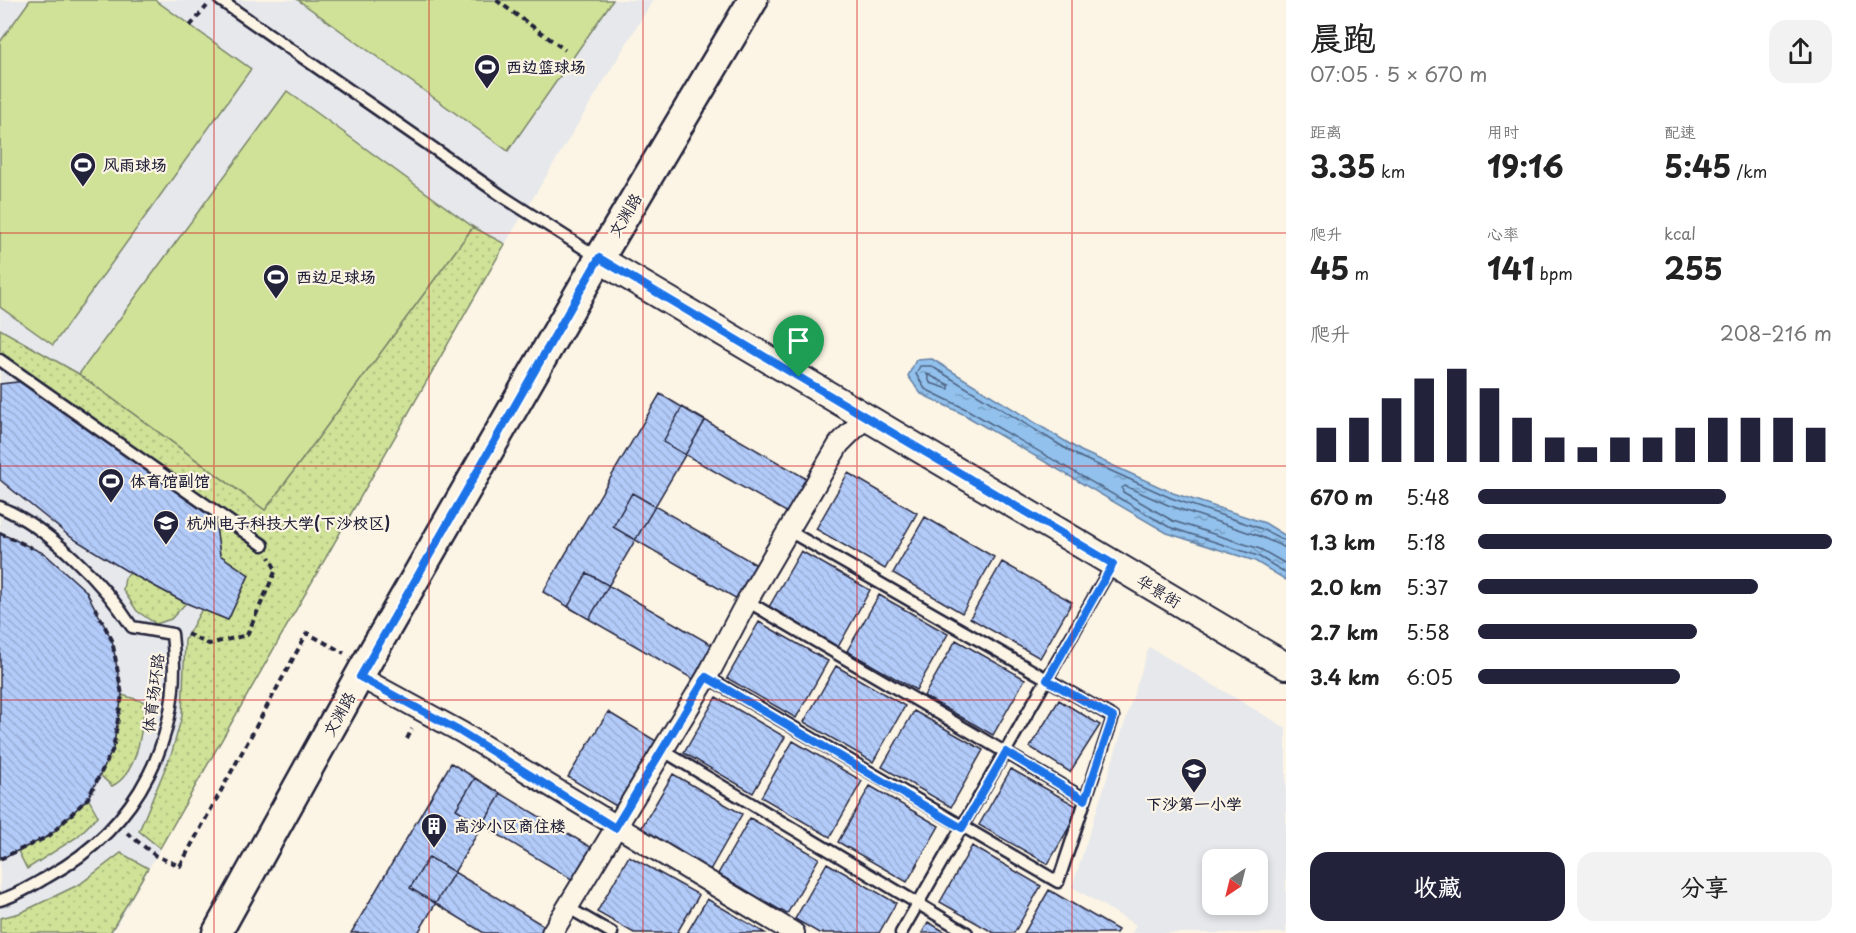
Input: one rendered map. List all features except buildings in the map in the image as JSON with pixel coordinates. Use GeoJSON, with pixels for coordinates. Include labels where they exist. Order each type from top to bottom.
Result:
{"type":"FeatureCollection","features":[{"type":"Feature","properties":{"kind":"main road","name":"文渊路"},"geometry":{"type":"LineString","coordinates":[[217,933],[599,258],[753,0]]}},
{"type":"Feature","properties":{"kind":"street","name":"华景街"},"geometry":{"type":"LineString","coordinates":[[599,258],[1286,666]]}},
{"type":"Feature","properties":{"kind":"street"},"geometry":{"type":"LineString","coordinates":[[552,933],[706,677],[747,601],[839,444],[866,417]]}},
{"type":"Feature","properties":{"kind":"street"},"geometry":{"type":"LineString","coordinates":[[360,677],[461,732],[615,828],[794,933]]}},
{"type":"Feature","properties":{"kind":"lane"},"geometry":{"type":"LineString","coordinates":[[220,0],[505,198],[599,258]]}},
{"type":"Feature","properties":{"kind":"lane"},"geometry":{"type":"LineString","coordinates":[[0,360],[263,545]]}},
{"type":"Feature","properties":{"kind":"lane","name":"体育场环路"},"geometry":{"type":"LineString","coordinates":[[0,507],[67,552],[114,600],[132,627],[172,634],[176,661],[165,737],[144,788],[117,825],[78,860],[13,897],[0,900]]}},
{"type":"Feature","properties":{"kind":"lane"},"geometry":{"type":"LineString","coordinates":[[706,677],[1058,882],[1113,717],[789,531]]}},
{"type":"Feature","properties":{"kind":"lane"},"geometry":{"type":"LineString","coordinates":[[901,933],[1113,564]]}},
{"type":"Feature","properties":{"kind":"lane"},"geometry":{"type":"LineString","coordinates":[[747,601],[1085,800]]}},
{"type":"Feature","properties":{"kind":"lane"},"geometry":{"type":"LineString","coordinates":[[662,750],[967,933]]}},
{"type":"Feature","properties":{"kind":"lane"},"geometry":{"type":"LineString","coordinates":[[567,907],[612,933]]}},
{"type":"Feature","properties":{"kind":"path"},"geometry":{"type":"LineString","coordinates":[[190,26],[212,0]]}},
{"type":"Feature","properties":{"kind":"path"},"geometry":{"type":"LineString","coordinates":[[496,0],[565,50]]}},
{"type":"Feature","properties":{"kind":"path"},"geometry":{"type":"LineString","coordinates":[[0,533],[36,549]]}},
{"type":"Feature","properties":{"kind":"path"},"geometry":{"type":"LineString","coordinates":[[172,634],[183,632],[209,644],[247,635],[276,570],[263,545]]}},
{"type":"Feature","properties":{"kind":"path"},"geometry":{"type":"LineString","coordinates":[[0,859],[49,836],[88,798],[113,749],[122,695],[112,640],[91,601]]}},
{"type":"Feature","properties":{"kind":"path"},"geometry":{"type":"LineString","coordinates":[[117,825],[156,856],[180,866],[307,633]]}},
{"type":"Feature","properties":{"kind":"shaded area","name":"杭州电子科技大学(下沙校区)"},"geometry":{"type":"Polygon","coordinates":[[[0,0],[653,0],[505,244],[112,933],[0,933],[0,0]]]}},
{"type":"Feature","properties":{"kind":"shaded area","name":"下沙第一小学"},"geometry":{"type":"Polygon","coordinates":[[[1149,647],[1286,728],[1286,933],[1132,933],[1136,925],[1072,887],[1149,647]]]}},
{"type":"Feature","properties":{"kind":"green space","name":"风雨球场"},"geometry":{"type":"Polygon","coordinates":[[[30,0],[155,0],[251,69],[53,345],[0,307],[0,42],[30,0]]]}},
{"type":"Feature","properties":{"kind":"green space","name":"西边篮球场"},"geometry":{"type":"Polygon","coordinates":[[[298,0],[613,0],[508,151],[298,0]]]}},
{"type":"Feature","properties":{"kind":"green space","name":"西边足球场"},"geometry":{"type":"Polygon","coordinates":[[[287,91],[473,227],[265,510],[79,374],[287,91]]]}},
{"type":"Feature","properties":{"kind":"green space"},"geometry":{"type":"Polygon","coordinates":[[[473,227],[505,244],[160,848],[139,831],[172,752],[182,716],[185,640],[202,609],[228,620],[249,575],[220,555],[215,520],[0,365],[0,329],[79,374],[265,510],[473,227]]]}},
{"type":"Feature","properties":{"kind":"green space"},"geometry":{"type":"Polygon","coordinates":[[[130,573],[186,603],[171,619],[156,624],[137,611],[123,590],[125,578],[130,573]]]}},
{"type":"Feature","properties":{"kind":"green space"},"geometry":{"type":"Polygon","coordinates":[[[122,695],[145,702],[134,761],[121,780],[112,786],[100,775],[113,749],[122,695]]]}},
{"type":"Feature","properties":{"kind":"green space"},"geometry":{"type":"Polygon","coordinates":[[[88,798],[98,816],[77,837],[27,869],[18,851],[49,836],[88,798]]]}},
{"type":"Feature","properties":{"kind":"green space"},"geometry":{"type":"Polygon","coordinates":[[[121,853],[148,868],[110,933],[0,933],[0,918],[20,913],[80,884],[121,853]]]}},
{"type":"Feature","properties":{"kind":"water"},"geometry":{"type":"Polygon","coordinates":[[[932,359],[1081,451],[1173,493],[1265,523],[1286,536],[1286,580],[1255,561],[1167,533],[963,414],[921,394],[908,376],[916,360],[932,359]]]}},
{"type":"Feature","properties":{"kind":"place","name":"西边篮球场"},"geometry":{"type":"Point","coordinates":[487,90]}},
{"type":"Feature","properties":{"kind":"place","name":"风雨球场"},"geometry":{"type":"Point","coordinates":[83,188]}},
{"type":"Feature","properties":{"kind":"place","name":"西边足球场"},"geometry":{"type":"Point","coordinates":[276,300]}},
{"type":"Feature","properties":{"kind":"place","name":"体育馆副馆"},"geometry":{"type":"Point","coordinates":[111,504]}},
{"type":"Feature","properties":{"kind":"place","name":"杭州电子科技大学(下沙校区)"},"geometry":{"type":"Point","coordinates":[166,546]}},
{"type":"Feature","properties":{"kind":"place","name":"下沙第一小学"},"geometry":{"type":"Point","coordinates":[1194,794]}},
{"type":"Feature","properties":{"kind":"place","name":"高沙小区商住楼"},"geometry":{"type":"Point","coordinates":[434,849]}},
{"type":"Feature","properties":{"kind":"route"},"geometry":{"type":"LineString","coordinates":[[599,258],[799,377],[1113,564],[1047,680],[1113,717],[1085,800],[1006,752],[962,828],[706,677],[615,828],[461,732],[360,677],[599,258]]}}]}
